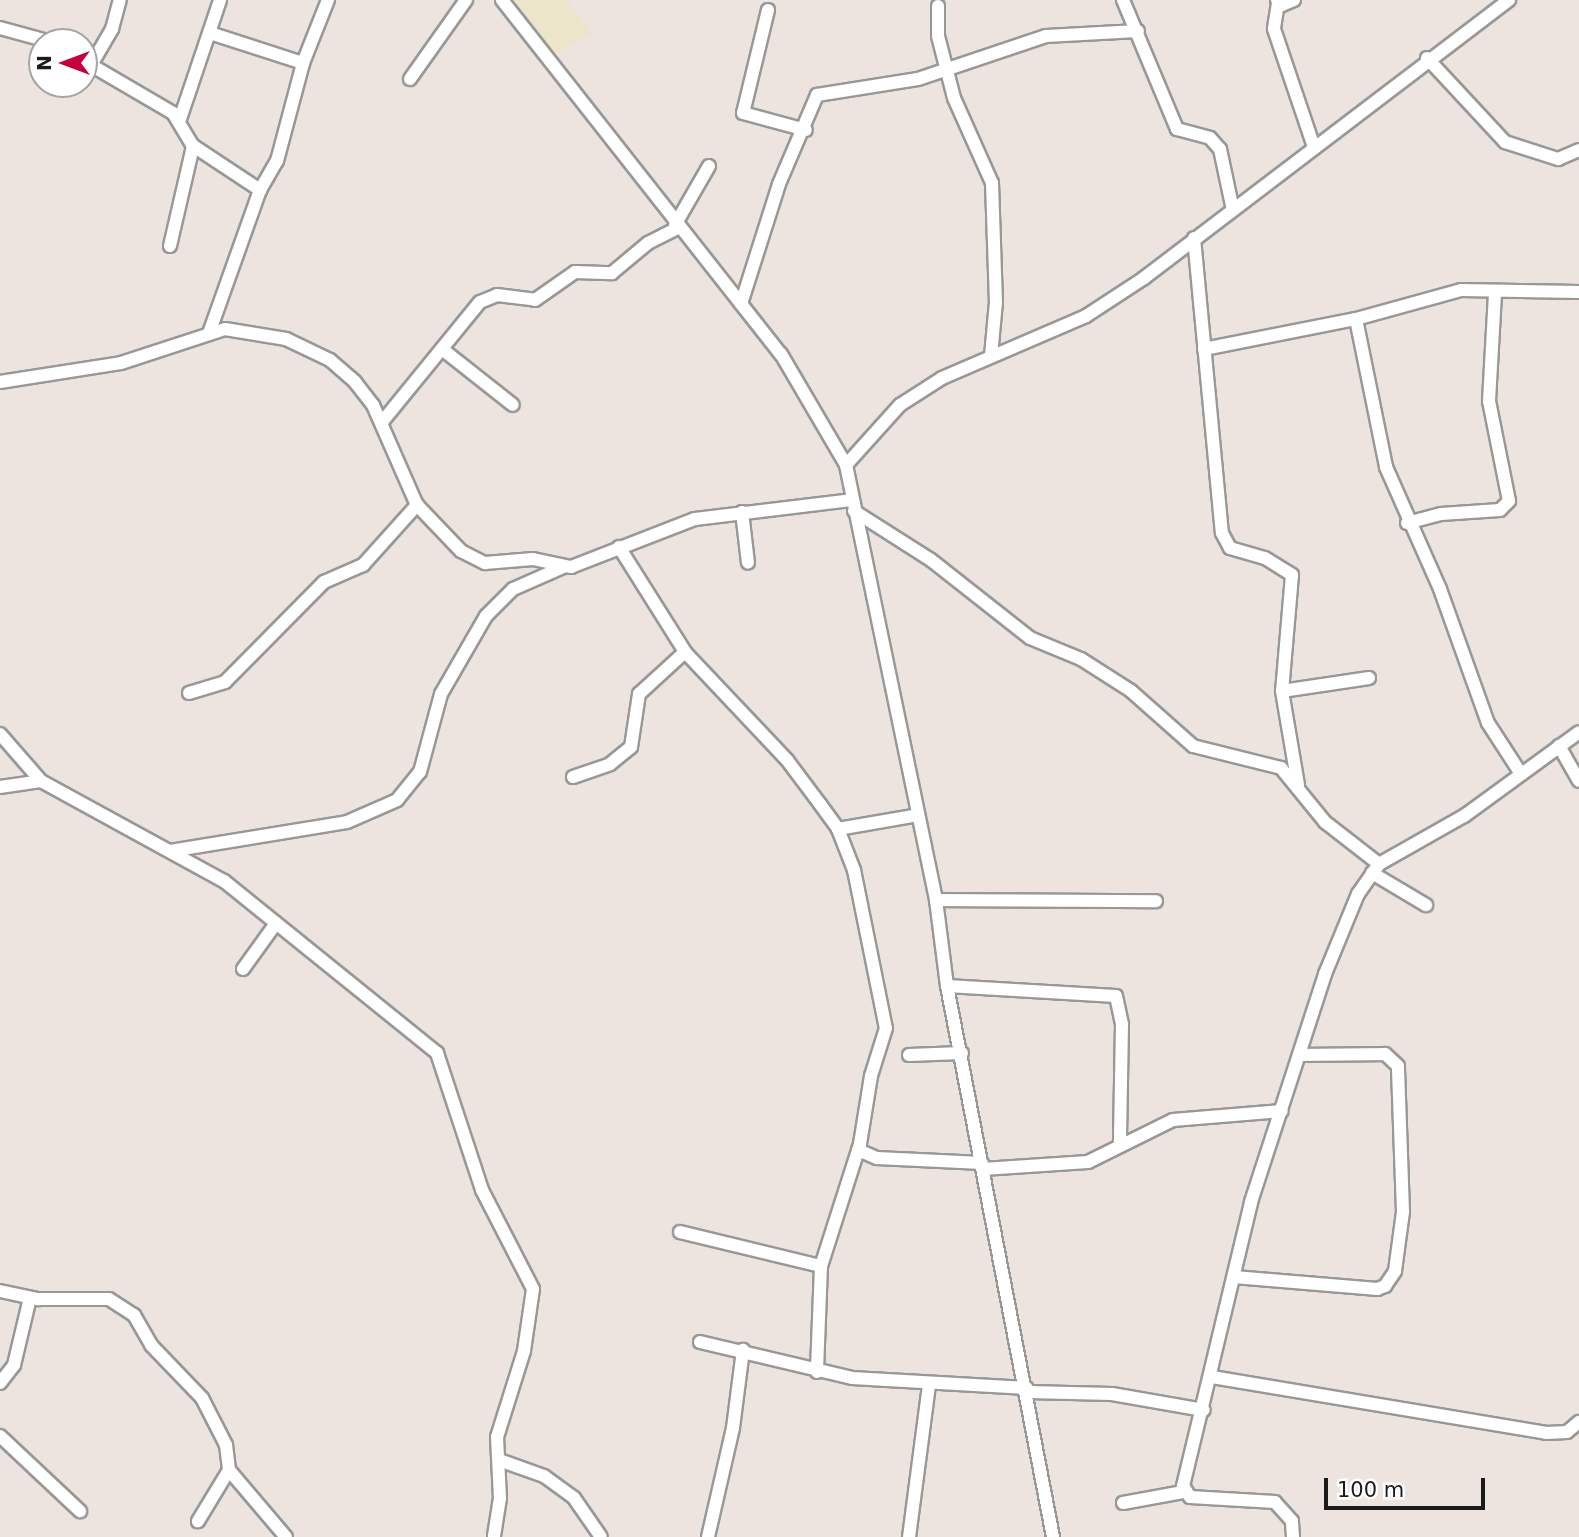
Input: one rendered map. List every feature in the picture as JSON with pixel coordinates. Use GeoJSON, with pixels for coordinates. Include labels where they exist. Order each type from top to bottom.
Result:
{"type":"FeatureCollection","features":[{"type":"Feature","properties":{"kind":"street"},"geometry":{"type":"LineString","coordinates":[[98,49],[113,29],[120,0]]}},
{"type":"Feature","properties":{"kind":"street"},"geometry":{"type":"LineString","coordinates":[[180,119],[220,0]]}},
{"type":"Feature","properties":{"kind":"street"},"geometry":{"type":"LineString","coordinates":[[209,333],[260,190],[277,161],[303,63],[328,0]]}},
{"type":"Feature","properties":{"kind":"street"},"geometry":{"type":"LineString","coordinates":[[410,79],[466,0]]}},
{"type":"Feature","properties":{"kind":"street"},"geometry":{"type":"LineString","coordinates":[[502,0],[809,394],[846,465],[852,506],[936,900],[947,986],[1028,1390],[1053,1537]]}},
{"type":"Feature","properties":{"kind":"street"},"geometry":{"type":"LineString","coordinates":[[1123,0],[1177,129],[1210,138],[1220,149],[1233,210]]}},
{"type":"Feature","properties":{"kind":"street"},"geometry":{"type":"LineString","coordinates":[[1294,0],[1277,1],[1274,29],[1314,147]]}},
{"type":"Feature","properties":{"kind":"street"},"geometry":{"type":"LineString","coordinates":[[846,465],[900,405],[991,356],[1086,316],[1233,210],[1503,2]]}},
{"type":"Feature","properties":{"kind":"street"},"geometry":{"type":"LineString","coordinates":[[938,6],[946,71],[961,120],[992,183],[996,290],[991,356]]}},
{"type":"Feature","properties":{"kind":"street"},"geometry":{"type":"LineString","coordinates":[[768,10],[743,113],[806,130]]}},
{"type":"Feature","properties":{"kind":"street"},"geometry":{"type":"LineString","coordinates":[[0,28],[28,36]]}},
{"type":"Feature","properties":{"kind":"street"},"geometry":{"type":"LineString","coordinates":[[741,304],[784,171],[824,91],[946,71],[1046,36],[1138,31]]}},
{"type":"Feature","properties":{"kind":"street"},"geometry":{"type":"LineString","coordinates":[[210,33],[303,63]]}},
{"type":"Feature","properties":{"kind":"street"},"geometry":{"type":"LineString","coordinates":[[1427,58],[1505,142],[1558,159],[1579,150]]}},
{"type":"Feature","properties":{"kind":"street"},"geometry":{"type":"LineString","coordinates":[[98,69],[180,119],[193,146],[260,190]]}},
{"type":"Feature","properties":{"kind":"street"},"geometry":{"type":"LineString","coordinates":[[170,246],[193,146]]}},
{"type":"Feature","properties":{"kind":"street"},"geometry":{"type":"LineString","coordinates":[[382,422],[488,297],[535,300],[575,272],[612,274],[648,243],[676,226],[709,166]]}},
{"type":"Feature","properties":{"kind":"street"},"geometry":{"type":"LineString","coordinates":[[1194,238],[1224,540],[1292,575],[1282,691],[1299,788]]}},
{"type":"Feature","properties":{"kind":"street"},"geometry":{"type":"LineString","coordinates":[[1204,349],[1356,320],[1461,290],[1495,294],[1579,292]]}},
{"type":"Feature","properties":{"kind":"street"},"geometry":{"type":"LineString","coordinates":[[1407,523],[1441,514],[1500,510],[1509,501],[1488,384],[1495,294]]}},
{"type":"Feature","properties":{"kind":"street"},"geometry":{"type":"LineString","coordinates":[[1356,320],[1370,372],[1377,440],[1407,523],[1440,589],[1488,723],[1519,771]]}},
{"type":"Feature","properties":{"kind":"street"},"geometry":{"type":"LineString","coordinates":[[0,383],[121,363],[209,333],[267,332],[330,360],[355,382],[382,422],[417,505],[447,539],[474,558],[499,564],[533,559],[563,567]]}},
{"type":"Feature","properties":{"kind":"street"},"geometry":{"type":"LineString","coordinates":[[442,349],[513,405]]}},
{"type":"Feature","properties":{"kind":"street"},"geometry":{"type":"LineString","coordinates":[[189,693],[225,682],[324,582],[363,565],[417,505]]}},
{"type":"Feature","properties":{"kind":"street"},"geometry":{"type":"LineString","coordinates":[[166,852],[228,846],[347,822],[397,800],[420,772],[442,694],[480,625],[513,589],[563,567],[695,519],[742,512],[852,506],[931,560],[1023,633],[1081,659],[1131,691],[1193,746],[1275,765],[1299,788],[1325,822],[1376,868],[1426,905]]}},
{"type":"Feature","properties":{"kind":"street"},"geometry":{"type":"LineString","coordinates":[[742,512],[748,563]]}},
{"type":"Feature","properties":{"kind":"street"},"geometry":{"type":"LineString","coordinates":[[619,547],[658,618],[685,652],[787,760],[838,829],[854,870],[885,1008],[884,1048],[871,1076],[858,1150],[821,1266],[817,1372]]}},
{"type":"Feature","properties":{"kind":"street"},"geometry":{"type":"LineString","coordinates":[[573,777],[610,764],[631,747],[639,694],[685,652]]}},
{"type":"Feature","properties":{"kind":"street"},"geometry":{"type":"LineString","coordinates":[[1282,691],[1369,678]]}},
{"type":"Feature","properties":{"kind":"street"},"geometry":{"type":"LineString","coordinates":[[1183,1492],[1251,1202],[1302,1055],[1325,974],[1376,868],[1464,816],[1519,771],[1579,733]]}},
{"type":"Feature","properties":{"kind":"street"},"geometry":{"type":"LineString","coordinates":[[0,734],[41,781],[166,852],[224,881],[274,926],[397,1018],[442,1062],[485,1199],[533,1289],[524,1351],[498,1437],[494,1537]]}},
{"type":"Feature","properties":{"kind":"street"},"geometry":{"type":"LineString","coordinates":[[1559,746],[1579,781]]}},
{"type":"Feature","properties":{"kind":"street"},"geometry":{"type":"LineString","coordinates":[[0,787],[41,781]]}},
{"type":"Feature","properties":{"kind":"street"},"geometry":{"type":"LineString","coordinates":[[838,829],[918,815]]}},
{"type":"Feature","properties":{"kind":"street"},"geometry":{"type":"LineString","coordinates":[[936,900],[1156,901]]}},
{"type":"Feature","properties":{"kind":"street"},"geometry":{"type":"LineString","coordinates":[[243,969],[274,926]]}},
{"type":"Feature","properties":{"kind":"street"},"geometry":{"type":"LineString","coordinates":[[947,986],[1116,996],[1122,1024],[1120,1143]]}},
{"type":"Feature","properties":{"kind":"street"},"geometry":{"type":"LineString","coordinates":[[909,1055],[962,1053]]}},
{"type":"Feature","properties":{"kind":"street"},"geometry":{"type":"LineString","coordinates":[[1234,1277],[1377,1289],[1385,1286],[1395,1271],[1403,1212],[1398,1066],[1385,1054],[1302,1055]]}},
{"type":"Feature","properties":{"kind":"street"},"geometry":{"type":"LineString","coordinates":[[858,1150],[877,1158],[983,1166],[1088,1162],[1120,1143],[1189,1116],[1282,1111]]}},
{"type":"Feature","properties":{"kind":"street"},"geometry":{"type":"LineString","coordinates":[[680,1232],[821,1266]]}},
{"type":"Feature","properties":{"kind":"street"},"geometry":{"type":"LineString","coordinates":[[0,1291],[30,1298],[109,1299],[127,1308],[220,1427],[229,1470],[286,1537]]}},
{"type":"Feature","properties":{"kind":"street"},"geometry":{"type":"LineString","coordinates":[[0,1384],[14,1364],[30,1298]]}},
{"type":"Feature","properties":{"kind":"street"},"geometry":{"type":"LineString","coordinates":[[700,1342],[743,1350],[817,1372],[929,1386],[1112,1394],[1204,1410]]}},
{"type":"Feature","properties":{"kind":"street"},"geometry":{"type":"LineString","coordinates":[[708,1537],[733,1428],[743,1350]]}},
{"type":"Feature","properties":{"kind":"street"},"geometry":{"type":"LineString","coordinates":[[1212,1377],[1546,1433],[1567,1432],[1579,1422]]}},
{"type":"Feature","properties":{"kind":"street"},"geometry":{"type":"LineString","coordinates":[[909,1537],[929,1386]]}},
{"type":"Feature","properties":{"kind":"street"},"geometry":{"type":"LineString","coordinates":[[0,1436],[80,1511]]}},
{"type":"Feature","properties":{"kind":"street"},"geometry":{"type":"LineString","coordinates":[[499,1460],[518,1463],[553,1482],[574,1498],[601,1537]]}},
{"type":"Feature","properties":{"kind":"street"},"geometry":{"type":"LineString","coordinates":[[198,1521],[229,1470]]}},
{"type":"Feature","properties":{"kind":"street"},"geometry":{"type":"LineString","coordinates":[[1123,1503],[1183,1492],[1275,1502],[1292,1521],[1293,1537]]}},
{"type":"Feature","properties":{"kind":"shaded area"},"geometry":{"type":"Polygon","coordinates":[[[510,0],[567,0],[592,33],[555,55],[510,0]]]}}]}
